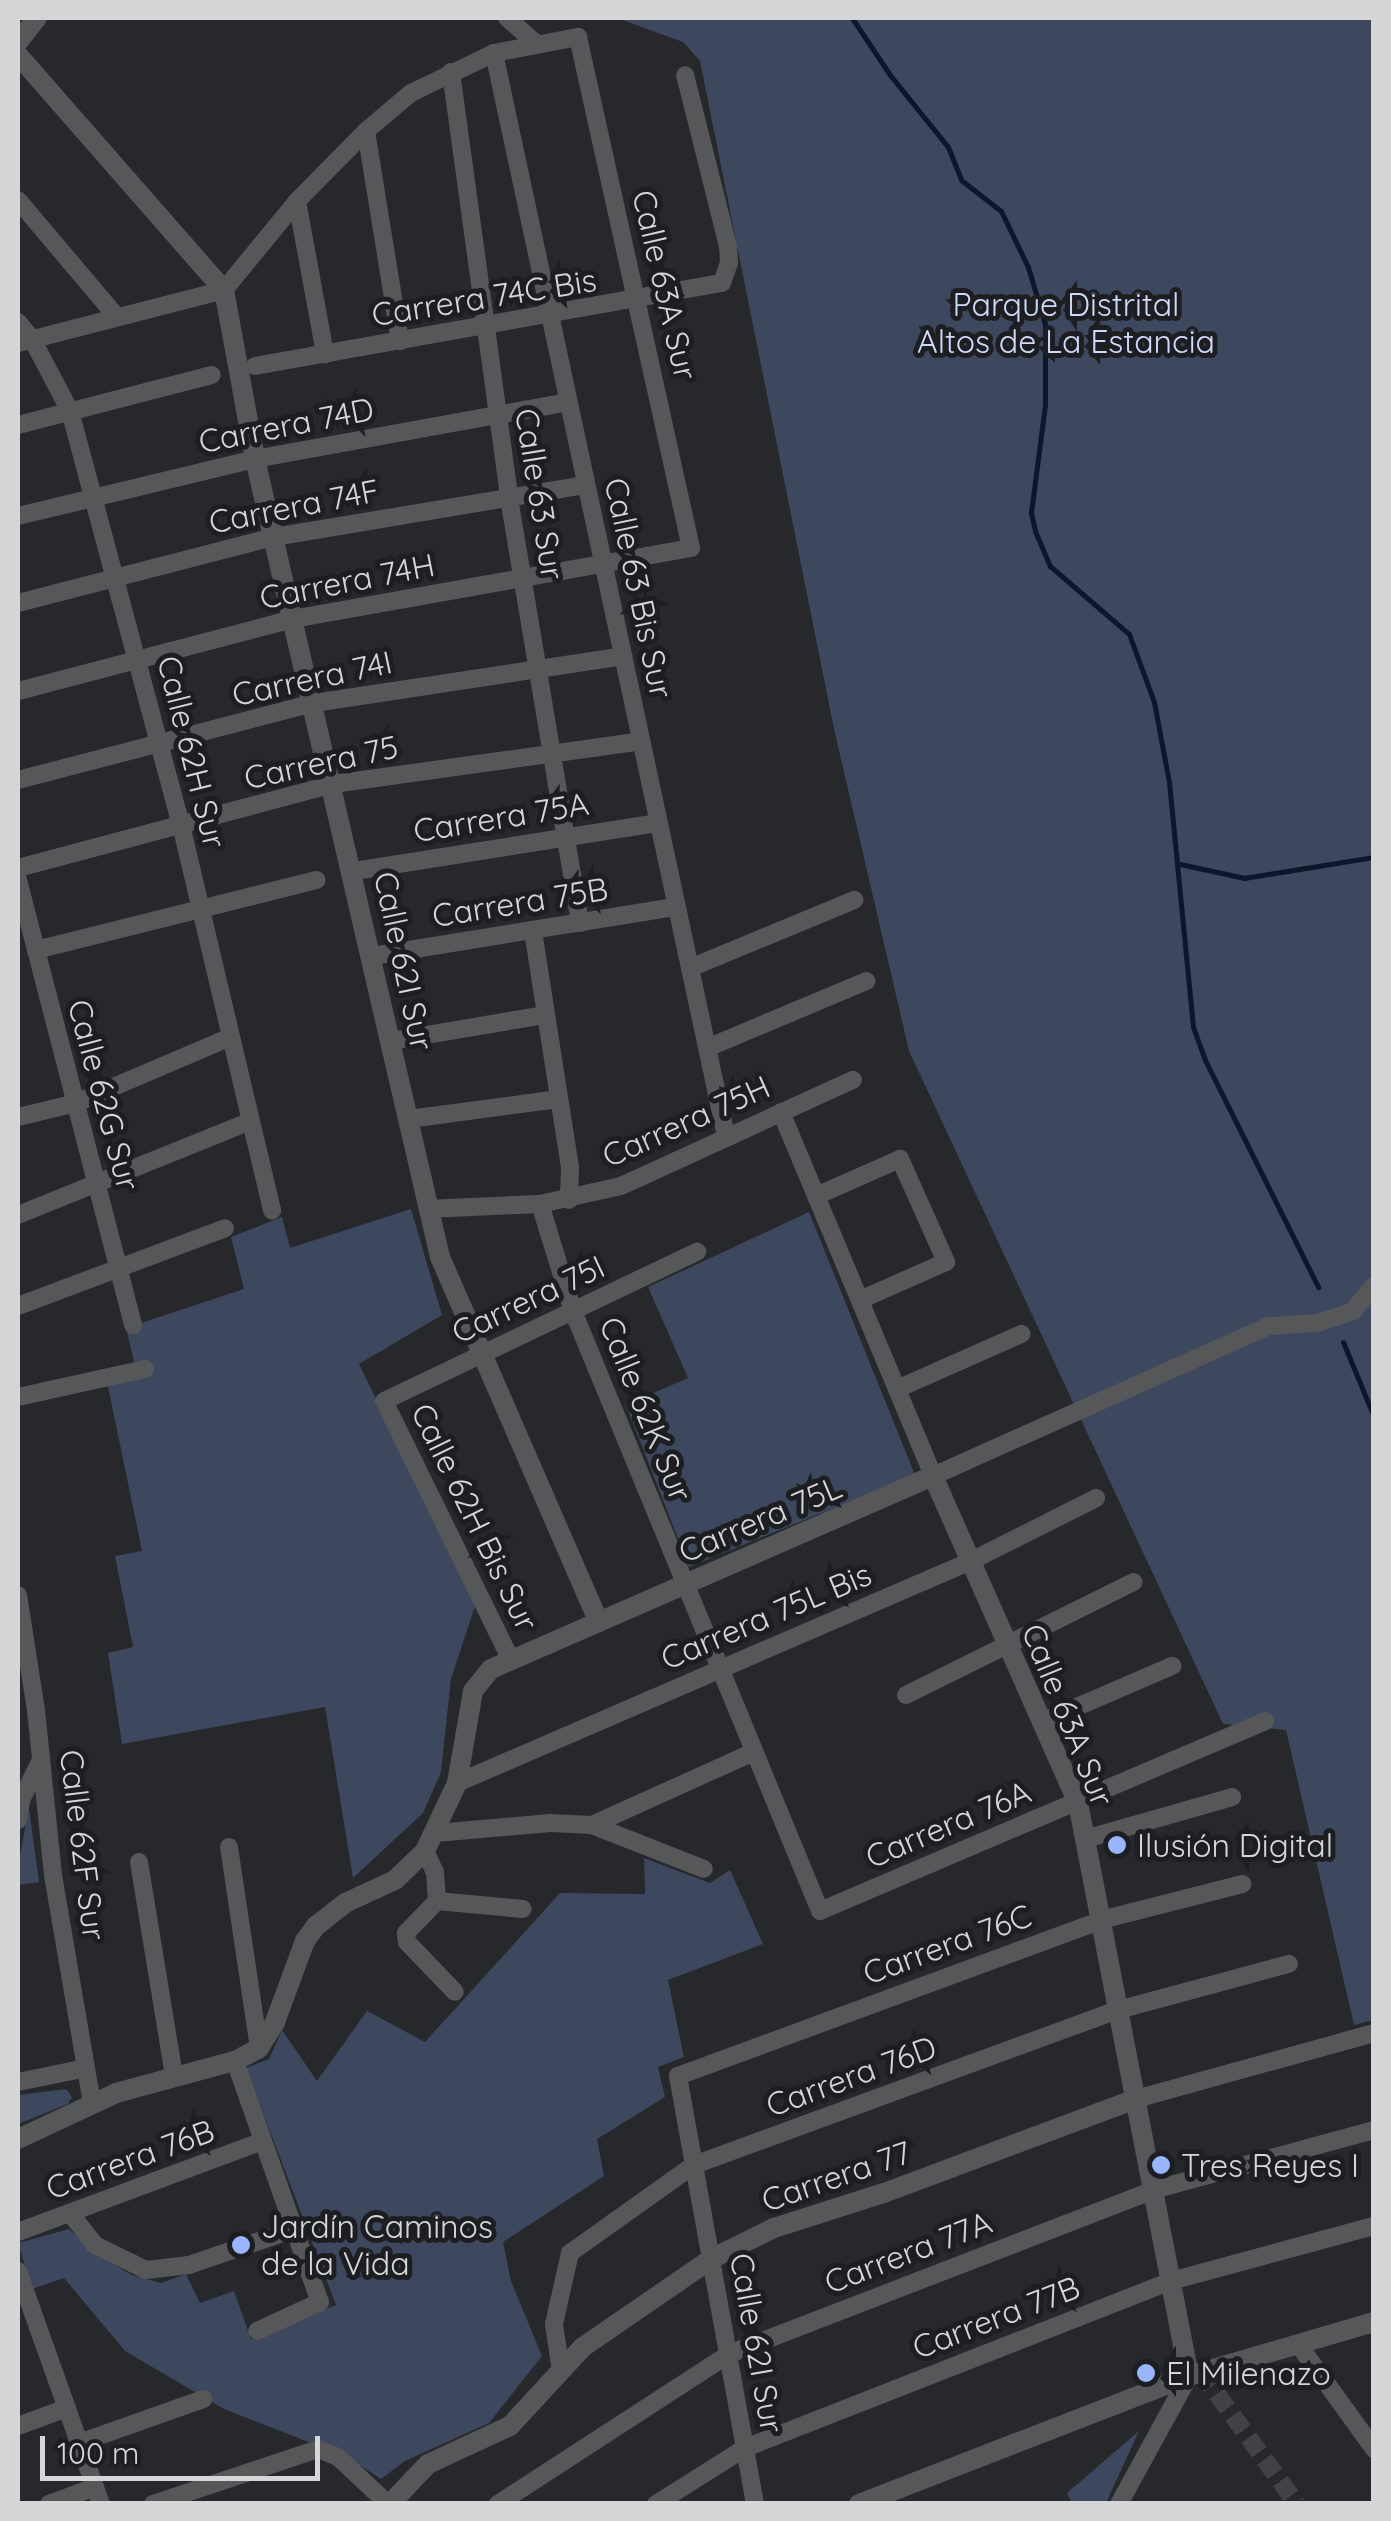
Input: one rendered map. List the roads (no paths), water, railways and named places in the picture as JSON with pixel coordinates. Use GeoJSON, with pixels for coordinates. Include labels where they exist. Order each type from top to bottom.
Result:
{"type":"FeatureCollection","features":[{"type":"Feature","properties":{"kind":"street"},"geometry":{"type":"LineString","coordinates":[[18,42],[37,18]]}},
{"type":"Feature","properties":{"kind":"street"},"geometry":{"type":"LineString","coordinates":[[508,18],[536,42]]}},
{"type":"Feature","properties":{"kind":"street","name":"Calle 63A Sur"},"geometry":{"type":"LineString","coordinates":[[536,42],[578,37],[640,301],[691,548]]}},
{"type":"Feature","properties":{"kind":"street"},"geometry":{"type":"LineString","coordinates":[[25,340],[224,290],[296,201],[366,131],[412,93],[494,53],[536,42]]}},
{"type":"Feature","properties":{"kind":"street","name":"Calle 63 Bis Sur"},"geometry":{"type":"LineString","coordinates":[[494,53],[726,1136]]}},
{"type":"Feature","properties":{"kind":"street"},"geometry":{"type":"LineString","coordinates":[[18,54],[224,290]]}},
{"type":"Feature","properties":{"kind":"street","name":"Calle 63 Sur"},"geometry":{"type":"LineString","coordinates":[[451,72],[509,498],[580,923]]}},
{"type":"Feature","properties":{"kind":"street","name":"Carrera 74C Bis"},"geometry":{"type":"LineString","coordinates":[[255,366],[640,301],[722,283],[729,263],[728,246],[685,75]]}},
{"type":"Feature","properties":{"kind":"street"},"geometry":{"type":"LineString","coordinates":[[366,131],[400,340]]}},
{"type":"Feature","properties":{"kind":"street"},"geometry":{"type":"LineString","coordinates":[[18,200],[117,317]]}},
{"type":"Feature","properties":{"kind":"street"},"geometry":{"type":"LineString","coordinates":[[296,201],[325,354]]}},
{"type":"Feature","properties":{"kind":"street","name":"Calle 62I Sur"},"geometry":{"type":"LineString","coordinates":[[224,290],[255,458],[354,871],[440,1256],[600,1622]]}},
{"type":"Feature","properties":{"kind":"street","name":"Calle 62H Sur"},"geometry":{"type":"LineString","coordinates":[[18,322],[25,340],[70,410],[181,824],[272,1210]]}},
{"type":"Feature","properties":{"kind":"street"},"geometry":{"type":"LineString","coordinates":[[18,425],[212,376]]}},
{"type":"Feature","properties":{"kind":"street","name":"Carrera 74D"},"geometry":{"type":"LineString","coordinates":[[18,516],[255,458],[568,402]]}},
{"type":"Feature","properties":{"kind":"street","name":"Carrera 74F"},"geometry":{"type":"LineString","coordinates":[[18,603],[274,537],[586,485]]}},
{"type":"Feature","properties":{"kind":"street","name":"Carrera 74H"},"geometry":{"type":"LineString","coordinates":[[18,691],[294,619],[691,548]]}},
{"type":"Feature","properties":{"kind":"street","name":"Carrera 74I"},"geometry":{"type":"LineString","coordinates":[[18,780],[314,703],[623,656]]}},
{"type":"Feature","properties":{"kind":"street","name":"Carrera 75"},"geometry":{"type":"LineString","coordinates":[[18,868],[333,784],[641,741]]}},
{"type":"Feature","properties":{"kind":"street","name":"Carrera 75A"},"geometry":{"type":"LineString","coordinates":[[354,871],[658,822]]}},
{"type":"Feature","properties":{"kind":"street","name":"Calle 62G Sur"},"geometry":{"type":"LineString","coordinates":[[18,880],[133,1326]]}},
{"type":"Feature","properties":{"kind":"street"},"geometry":{"type":"LineString","coordinates":[[36,950],[316,880]]}},
{"type":"Feature","properties":{"kind":"street"},"geometry":{"type":"LineString","coordinates":[[690,968],[854,900]]}},
{"type":"Feature","properties":{"kind":"street","name":"Carrera 75B"},"geometry":{"type":"LineString","coordinates":[[372,956],[676,908]]}},
{"type":"Feature","properties":{"kind":"street"},"geometry":{"type":"LineString","coordinates":[[533,931],[570,1168],[569,1200]]}},
{"type":"Feature","properties":{"kind":"street"},"geometry":{"type":"LineString","coordinates":[[707,1048],[866,982]]}},
{"type":"Feature","properties":{"kind":"street"},"geometry":{"type":"LineString","coordinates":[[391,1040],[544,1015]]}},
{"type":"Feature","properties":{"kind":"street"},"geometry":{"type":"LineString","coordinates":[[18,1117],[76,1103],[231,1038]]}},
{"type":"Feature","properties":{"kind":"street","name":"Carrera 75H"},"geometry":{"type":"LineString","coordinates":[[428,1209],[540,1204],[621,1186],[853,1080]]}},
{"type":"Feature","properties":{"kind":"street"},"geometry":{"type":"LineString","coordinates":[[408,1119],[560,1099]]}},
{"type":"Feature","properties":{"kind":"street","name":"Calle 63A Sur"},"geometry":{"type":"LineString","coordinates":[[780,1112],[1078,1802],[1189,2376]]}},
{"type":"Feature","properties":{"kind":"street"},"geometry":{"type":"LineString","coordinates":[[18,1215],[251,1121]]}},
{"type":"Feature","properties":{"kind":"street"},"geometry":{"type":"LineString","coordinates":[[816,1196],[900,1159],[946,1262],[860,1300]]}},
{"type":"Feature","properties":{"kind":"street","name":"Calle 62K Sur"},"geometry":{"type":"LineString","coordinates":[[540,1204],[574,1311],[820,1911]]}},
{"type":"Feature","properties":{"kind":"street"},"geometry":{"type":"LineString","coordinates":[[18,1306],[226,1228]]}},
{"type":"Feature","properties":{"kind":"street","name":"Carrera 75I"},"geometry":{"type":"LineString","coordinates":[[384,1400],[697,1252]]}},
{"type":"Feature","properties":{"kind":"street","name":"Carrera 75L"},"geometry":{"type":"LineString","coordinates":[[457,1784],[473,1691],[483,1674],[1269,1326],[1316,1322],[1353,1311],[1374,1285]]}},
{"type":"Feature","properties":{"kind":"street"},"geometry":{"type":"LineString","coordinates":[[897,1389],[1021,1334]]}},
{"type":"Feature","properties":{"kind":"street"},"geometry":{"type":"LineString","coordinates":[[18,1397],[145,1369]]}},
{"type":"Feature","properties":{"kind":"street","name":"Calle 62H Bis Sur"},"geometry":{"type":"LineString","coordinates":[[384,1400],[511,1660]]}},
{"type":"Feature","properties":{"kind":"street","name":"Carrera 75L Bis"},"geometry":{"type":"LineString","coordinates":[[457,1784],[971,1561],[1096,1498]]}},
{"type":"Feature","properties":{"kind":"street"},"geometry":{"type":"LineString","coordinates":[[906,1695],[1134,1582]]}},
{"type":"Feature","properties":{"kind":"street","name":"Calle 62F Sur"},"geometry":{"type":"LineString","coordinates":[[18,1595],[53,1876],[92,2103]]}},
{"type":"Feature","properties":{"kind":"street"},"geometry":{"type":"LineString","coordinates":[[1042,1722],[1172,1666]]}},
{"type":"Feature","properties":{"kind":"street","name":"Carrera 76A"},"geometry":{"type":"LineString","coordinates":[[820,1911],[1264,1721]]}},
{"type":"Feature","properties":{"kind":"street"},"geometry":{"type":"LineString","coordinates":[[592,1825],[754,1752]]}},
{"type":"Feature","properties":{"kind":"street"},"geometry":{"type":"LineString","coordinates":[[18,1820],[22,1800],[41,1760]]}},
{"type":"Feature","properties":{"kind":"street"},"geometry":{"type":"LineString","coordinates":[[18,2139],[92,2103],[236,2061],[259,2048],[275,2022],[305,1941],[316,1926],[346,1903],[395,1880],[430,1842],[457,1784]]}},
{"type":"Feature","properties":{"kind":"street"},"geometry":{"type":"LineString","coordinates":[[1085,1839],[1232,1797]]}},
{"type":"Feature","properties":{"kind":"street"},"geometry":{"type":"LineString","coordinates":[[430,1842],[552,1824],[592,1825],[704,1869]]}},
{"type":"Feature","properties":{"kind":"street"},"geometry":{"type":"LineString","coordinates":[[430,1842],[436,1901],[406,1933],[410,1949],[455,1992]]}},
{"type":"Feature","properties":{"kind":"street"},"geometry":{"type":"LineString","coordinates":[[228,1848],[259,2048]]}},
{"type":"Feature","properties":{"kind":"street"},"geometry":{"type":"LineString","coordinates":[[139,1862],[174,2076]]}},
{"type":"Feature","properties":{"kind":"street","name":"Carrera 76C"},"geometry":{"type":"LineString","coordinates":[[678,2076],[1100,1920],[1242,1884]]}},
{"type":"Feature","properties":{"kind":"street"},"geometry":{"type":"LineString","coordinates":[[436,1901],[523,1910]]}},
{"type":"Feature","properties":{"kind":"street","name":"Carrera 76D"},"geometry":{"type":"LineString","coordinates":[[561,2371],[554,2324],[570,2253],[694,2165],[1118,2010],[1289,1964]]}},
{"type":"Feature","properties":{"kind":"street","name":"Carrera 77"},"geometry":{"type":"LineString","coordinates":[[389,2504],[428,2464],[510,2426],[608,2326],[711,2259],[774,2228],[884,2193],[1136,2099],[1374,2033]]}},
{"type":"Feature","properties":{"kind":"street"},"geometry":{"type":"LineString","coordinates":[[236,2061],[320,2302],[257,2331]]}},
{"type":"Feature","properties":{"kind":"street"},"geometry":{"type":"LineString","coordinates":[[18,2082],[86,2068]]}},
{"type":"Feature","properties":{"kind":"street","name":"Calle 62I Sur"},"geometry":{"type":"LineString","coordinates":[[678,2076],[756,2504]]}},
{"type":"Feature","properties":{"kind":"street","name":"Carrera 77A"},"geometry":{"type":"LineString","coordinates":[[498,2504],[728,2354],[1153,2190],[1374,2130]]}},
{"type":"Feature","properties":{"kind":"street","name":"Carrera 76B"},"geometry":{"type":"LineString","coordinates":[[18,2232],[264,2141]]}},
{"type":"Feature","properties":{"kind":"street"},"geometry":{"type":"LineString","coordinates":[[70,2213],[95,2246],[146,2270],[189,2265],[294,2229]]}},
{"type":"Feature","properties":{"kind":"street","name":"Carrera 77B"},"geometry":{"type":"LineString","coordinates":[[656,2504],[746,2448],[1171,2281],[1374,2226]]}},
{"type":"Feature","properties":{"kind":"street"},"geometry":{"type":"LineString","coordinates":[[18,2271],[26,2322],[67,2408],[98,2495],[48,2504]]}},
{"type":"Feature","properties":{"kind":"street"},"geometry":{"type":"LineString","coordinates":[[858,2504],[1189,2376],[1374,2322]]}},
{"type":"Feature","properties":{"kind":"street"},"geometry":{"type":"LineString","coordinates":[[1298,2344],[1374,2449]]}},
{"type":"Feature","properties":{"kind":"street"},"geometry":{"type":"LineString","coordinates":[[1119,2504],[1189,2376]]}},
{"type":"Feature","properties":{"kind":"street"},"geometry":{"type":"LineString","coordinates":[[79,2443],[203,2399]]}},
{"type":"Feature","properties":{"kind":"street"},"geometry":{"type":"LineString","coordinates":[[18,2426],[67,2408]]}},
{"type":"Feature","properties":{"kind":"street"},"geometry":{"type":"LineString","coordinates":[[153,2504],[318,2449],[338,2458],[389,2504]]}},
{"type":"Feature","properties":{"kind":"waterway"},"geometry":{"type":"LineString","coordinates":[[852,18],[890,75],[948,147],[961,180],[1001,211],[1028,267],[1045,324],[1045,405],[1031,513],[1035,531],[1050,566],[1129,634],[1154,702],[1169,782],[1193,1027],[1205,1060],[1318,1287]]}},
{"type":"Feature","properties":{"kind":"waterway"},"geometry":{"type":"LineString","coordinates":[[1180,864],[1244,878],[1374,857]]}},
{"type":"Feature","properties":{"kind":"waterway"},"geometry":{"type":"LineString","coordinates":[[1343,1342],[1374,1417]]}},
{"type":"Feature","properties":{"kind":"tunnel"},"geometry":{"type":"LineString","coordinates":[[1201,2372],[1297,2504]]}},
{"type":"Feature","properties":{"kind":"place","name":"Ilusión Digital"},"geometry":{"type":"Point","coordinates":[1117,1845]}},
{"type":"Feature","properties":{"kind":"place","name":"Tres Reyes I"},"geometry":{"type":"Point","coordinates":[1161,2165]}},
{"type":"Feature","properties":{"kind":"place","name":"Jardín Caminos de la Vida"},"geometry":{"type":"Point","coordinates":[241,2245]}},
{"type":"Feature","properties":{"kind":"place","name":"El Milenazo"},"geometry":{"type":"Point","coordinates":[1146,2373]}},
{"type":"Feature","properties":{"kind":"park label","name":"Parque Distrital Altos de La Estancia"},"geometry":{"type":"Point","coordinates":[1066,324]}}]}
